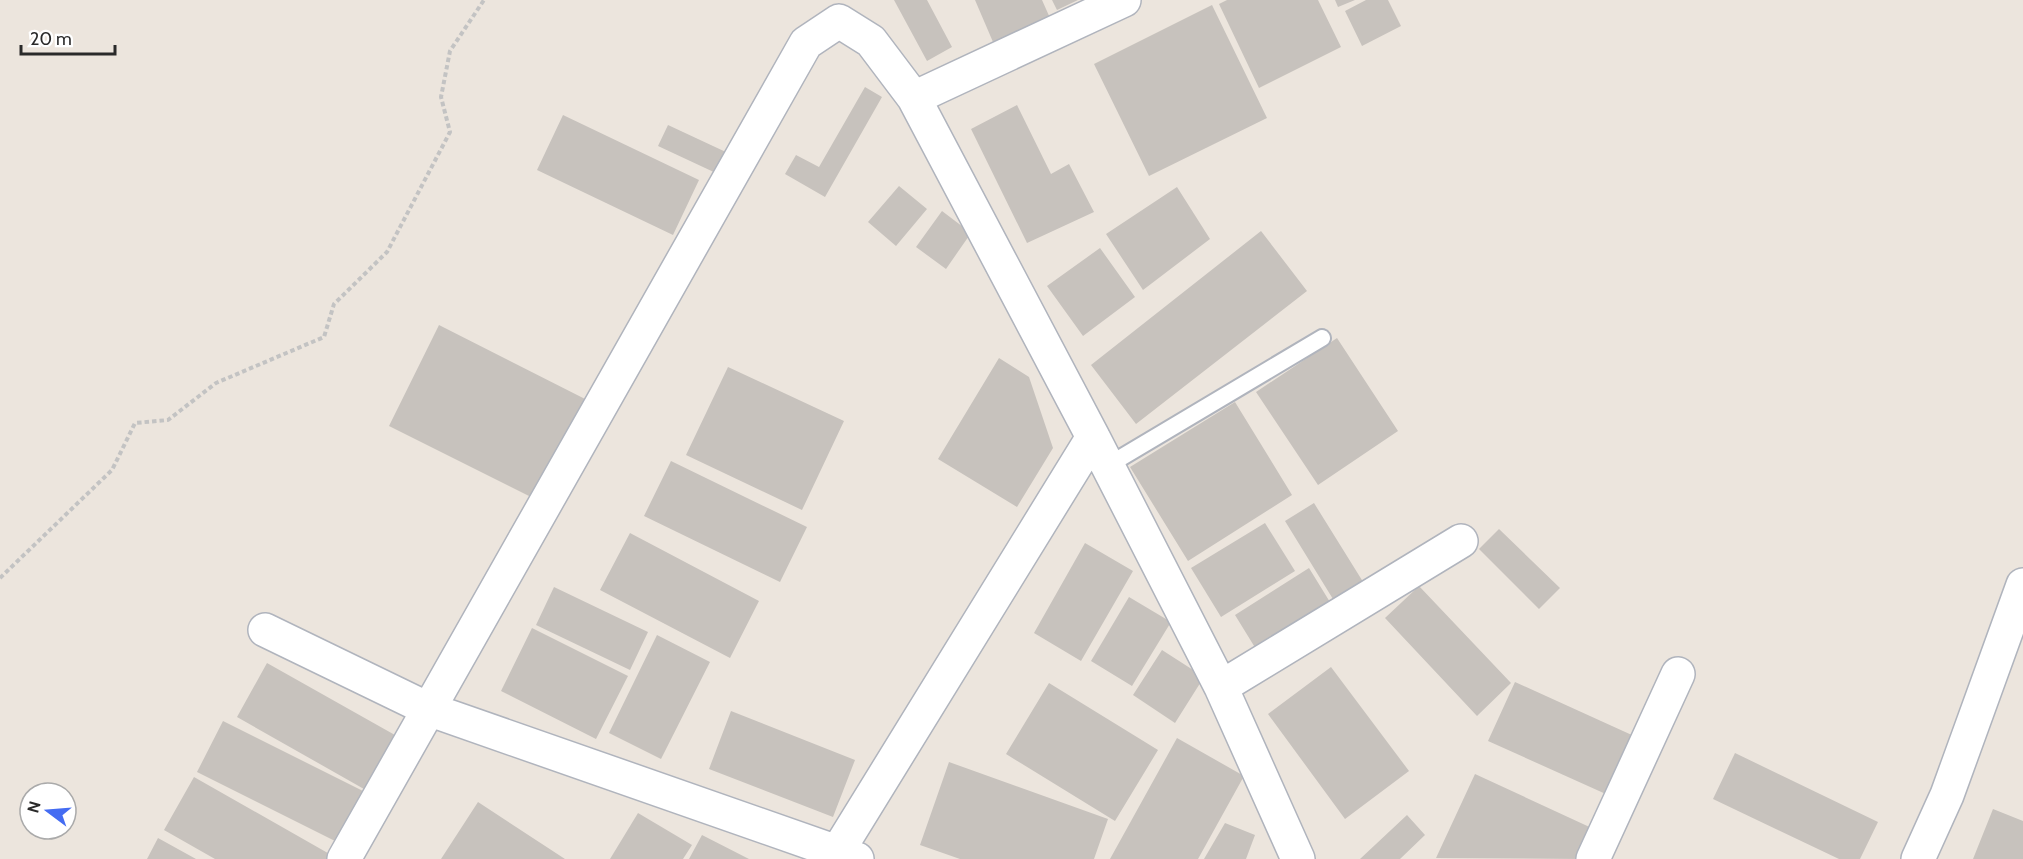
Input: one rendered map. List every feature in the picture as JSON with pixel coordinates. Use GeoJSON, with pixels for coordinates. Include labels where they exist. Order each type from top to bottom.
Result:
{"type":"FeatureCollection","features":[{"type":"Feature","properties":{"kind":"street"},"geometry":{"type":"LineString","coordinates":[[914,98],[1124,0]]}},
{"type":"Feature","properties":{"kind":"street"},"geometry":{"type":"LineString","coordinates":[[344,859],[806,43],[839,21],[872,41],[914,98],[1093,437],[1221,687],[1298,859]]}},
{"type":"Feature","properties":{"kind":"street"},"geometry":{"type":"LineString","coordinates":[[265,630],[428,709],[842,857],[1093,437]]}},
{"type":"Feature","properties":{"kind":"street"},"geometry":{"type":"LineString","coordinates":[[1221,687],[1461,541]]}},
{"type":"Feature","properties":{"kind":"street"},"geometry":{"type":"LineString","coordinates":[[1918,859],[1947,795],[2023,585]]}},
{"type":"Feature","properties":{"kind":"street"},"geometry":{"type":"LineString","coordinates":[[1593,859],[1678,674]]}},
{"type":"Feature","properties":{"kind":"lane"},"geometry":{"type":"LineString","coordinates":[[1107,466],[1322,338]]}},
{"type":"Feature","properties":{"kind":"path"},"geometry":{"type":"LineString","coordinates":[[0,578],[112,470],[135,423],[168,420],[216,383],[324,337],[334,304],[387,252],[450,132],[441,97],[450,51],[484,0]]}},
{"type":"Feature","properties":{"kind":"building"},"geometry":{"type":"Polygon","coordinates":[[[894,0],[927,0],[952,47],[927,61],[894,0]]]}},
{"type":"Feature","properties":{"kind":"building"},"geometry":{"type":"Polygon","coordinates":[[[975,0],[1042,0],[1050,18],[993,42],[975,0]]]}},
{"type":"Feature","properties":{"kind":"building"},"geometry":{"type":"Polygon","coordinates":[[[1052,0],[1078,0],[1057,10],[1052,0]]]}},
{"type":"Feature","properties":{"kind":"building"},"geometry":{"type":"Polygon","coordinates":[[[1227,0],[1318,0],[1341,47],[1259,88],[1219,4],[1227,0]]]}},
{"type":"Feature","properties":{"kind":"building"},"geometry":{"type":"Polygon","coordinates":[[[1335,0],[1355,0],[1338,7],[1335,0]]]}},
{"type":"Feature","properties":{"kind":"building"},"geometry":{"type":"Polygon","coordinates":[[[1366,0],[1388,0],[1401,26],[1362,46],[1345,11],[1366,0]]]}},
{"type":"Feature","properties":{"kind":"building"},"geometry":{"type":"Polygon","coordinates":[[[1212,5],[1267,118],[1149,176],[1094,64],[1212,5]]]}},
{"type":"Feature","properties":{"kind":"building"},"geometry":{"type":"Polygon","coordinates":[[[865,87],[882,97],[825,197],[785,174],[796,155],[819,167],[865,87]]]}},
{"type":"Feature","properties":{"kind":"building"},"geometry":{"type":"Polygon","coordinates":[[[1017,105],[1051,174],[1069,164],[1094,212],[1027,243],[971,129],[1017,105]]]}},
{"type":"Feature","properties":{"kind":"building"},"geometry":{"type":"Polygon","coordinates":[[[563,115],[699,180],[673,235],[537,170],[563,115]]]}},
{"type":"Feature","properties":{"kind":"building"},"geometry":{"type":"Polygon","coordinates":[[[668,125],[728,153],[718,174],[658,146],[668,125]]]}},
{"type":"Feature","properties":{"kind":"building"},"geometry":{"type":"Polygon","coordinates":[[[899,186],[927,209],[896,246],[868,222],[899,186]]]}},
{"type":"Feature","properties":{"kind":"building"},"geometry":{"type":"Polygon","coordinates":[[[1177,187],[1210,239],[1143,290],[1106,234],[1177,187]]]}},
{"type":"Feature","properties":{"kind":"building"},"geometry":{"type":"Polygon","coordinates":[[[942,211],[971,233],[946,269],[916,247],[942,211]]]}},
{"type":"Feature","properties":{"kind":"building"},"geometry":{"type":"Polygon","coordinates":[[[1261,231],[1307,291],[1136,424],[1091,365],[1261,231]]]}},
{"type":"Feature","properties":{"kind":"building"},"geometry":{"type":"Polygon","coordinates":[[[1100,248],[1135,297],[1083,336],[1047,286],[1100,248]]]}},
{"type":"Feature","properties":{"kind":"building"},"geometry":{"type":"Polygon","coordinates":[[[439,325],[589,401],[539,501],[389,426],[439,325]]]}},
{"type":"Feature","properties":{"kind":"building"},"geometry":{"type":"Polygon","coordinates":[[[1337,338],[1398,431],[1318,485],[1256,392],[1337,338]]]}},
{"type":"Feature","properties":{"kind":"building"},"geometry":{"type":"Polygon","coordinates":[[[999,358],[1029,377],[1053,448],[1017,507],[938,459],[999,358]]]}},
{"type":"Feature","properties":{"kind":"building"},"geometry":{"type":"Polygon","coordinates":[[[728,367],[844,421],[802,510],[686,455],[728,367]]]}},
{"type":"Feature","properties":{"kind":"building"},"geometry":{"type":"Polygon","coordinates":[[[1235,402],[1292,495],[1188,561],[1130,467],[1235,402]]]}},
{"type":"Feature","properties":{"kind":"building"},"geometry":{"type":"Polygon","coordinates":[[[671,461],[807,527],[780,582],[644,516],[671,461]]]}},
{"type":"Feature","properties":{"kind":"building"},"geometry":{"type":"Polygon","coordinates":[[[1314,503],[1365,585],[1336,604],[1285,521],[1314,503]]]}},
{"type":"Feature","properties":{"kind":"building"},"geometry":{"type":"Polygon","coordinates":[[[1265,523],[1295,571],[1221,617],[1191,568],[1265,523]]]}},
{"type":"Feature","properties":{"kind":"building"},"geometry":{"type":"Polygon","coordinates":[[[1499,529],[1560,588],[1539,609],[1479,549],[1499,529]]]}},
{"type":"Feature","properties":{"kind":"building"},"geometry":{"type":"Polygon","coordinates":[[[630,533],[759,601],[730,658],[600,590],[630,533]]]}},
{"type":"Feature","properties":{"kind":"building"},"geometry":{"type":"Polygon","coordinates":[[[1085,543],[1133,571],[1081,661],[1034,633],[1085,543]]]}},
{"type":"Feature","properties":{"kind":"building"},"geometry":{"type":"Polygon","coordinates":[[[1309,568],[1333,607],[1259,654],[1235,615],[1309,568]]]}},
{"type":"Feature","properties":{"kind":"building"},"geometry":{"type":"Polygon","coordinates":[[[1419,586],[1511,683],[1477,716],[1385,618],[1419,586]]]}},
{"type":"Feature","properties":{"kind":"building"},"geometry":{"type":"Polygon","coordinates":[[[554,587],[648,632],[630,670],[536,625],[554,587]]]}},
{"type":"Feature","properties":{"kind":"building"},"geometry":{"type":"Polygon","coordinates":[[[1129,597],[1171,622],[1132,686],[1091,661],[1129,597]]]}},
{"type":"Feature","properties":{"kind":"building"},"geometry":{"type":"Polygon","coordinates":[[[532,628],[628,676],[596,739],[501,691],[532,628]]]}},
{"type":"Feature","properties":{"kind":"building"},"geometry":{"type":"Polygon","coordinates":[[[657,635],[710,662],[661,759],[609,733],[657,635]]]}},
{"type":"Feature","properties":{"kind":"building"},"geometry":{"type":"Polygon","coordinates":[[[1162,650],[1204,677],[1175,723],[1133,695],[1162,650]]]}},
{"type":"Feature","properties":{"kind":"building"},"geometry":{"type":"Polygon","coordinates":[[[267,663],[402,739],[371,793],[237,717],[267,663]]]}},
{"type":"Feature","properties":{"kind":"building"},"geometry":{"type":"Polygon","coordinates":[[[1331,667],[1409,771],[1345,819],[1268,714],[1331,667]]]}},
{"type":"Feature","properties":{"kind":"building"},"geometry":{"type":"Polygon","coordinates":[[[1515,682],[1634,736],[1608,795],[1488,741],[1515,682]]]}},
{"type":"Feature","properties":{"kind":"building"},"geometry":{"type":"Polygon","coordinates":[[[1049,683],[1158,750],[1115,821],[1006,754],[1049,683]]]}},
{"type":"Feature","properties":{"kind":"building"},"geometry":{"type":"Polygon","coordinates":[[[731,711],[855,760],[833,817],[709,769],[731,711]]]}},
{"type":"Feature","properties":{"kind":"building"},"geometry":{"type":"Polygon","coordinates":[[[223,721],[367,793],[341,844],[197,772],[223,721]]]}},
{"type":"Feature","properties":{"kind":"building"},"geometry":{"type":"Polygon","coordinates":[[[1177,738],[1244,776],[1198,859],[1110,859],[1177,738]]]}},
{"type":"Feature","properties":{"kind":"building"},"geometry":{"type":"Polygon","coordinates":[[[1735,753],[1878,822],[1860,859],[1839,859],[1713,799],[1735,753]]]}},
{"type":"Feature","properties":{"kind":"building"},"geometry":{"type":"Polygon","coordinates":[[[949,762],[1108,819],[1094,859],[960,859],[920,845],[949,762]]]}},
{"type":"Feature","properties":{"kind":"building"},"geometry":{"type":"Polygon","coordinates":[[[1475,774],[1596,830],[1583,859],[1436,858],[1475,774]]]}},
{"type":"Feature","properties":{"kind":"building"},"geometry":{"type":"Polygon","coordinates":[[[194,777],[333,856],[332,859],[215,859],[164,830],[194,777]]]}},
{"type":"Feature","properties":{"kind":"building"},"geometry":{"type":"Polygon","coordinates":[[[478,802],[565,859],[441,859],[478,802]]]}},
{"type":"Feature","properties":{"kind":"building"},"geometry":{"type":"Polygon","coordinates":[[[1993,809],[2023,821],[2023,859],[1973,859],[1993,809]]]}},
{"type":"Feature","properties":{"kind":"building"},"geometry":{"type":"Polygon","coordinates":[[[638,813],[692,845],[683,859],[610,859],[638,813]]]}},
{"type":"Feature","properties":{"kind":"building"},"geometry":{"type":"Polygon","coordinates":[[[1407,815],[1425,835],[1400,859],[1360,859],[1407,815]]]}},
{"type":"Feature","properties":{"kind":"building"},"geometry":{"type":"Polygon","coordinates":[[[1225,823],[1255,835],[1246,859],[1204,859],[1225,823]]]}},
{"type":"Feature","properties":{"kind":"building"},"geometry":{"type":"Polygon","coordinates":[[[702,835],[749,859],[689,859],[702,835]]]}},
{"type":"Feature","properties":{"kind":"building"},"geometry":{"type":"Polygon","coordinates":[[[158,838],[196,859],[147,859],[158,838]]]}}]}
